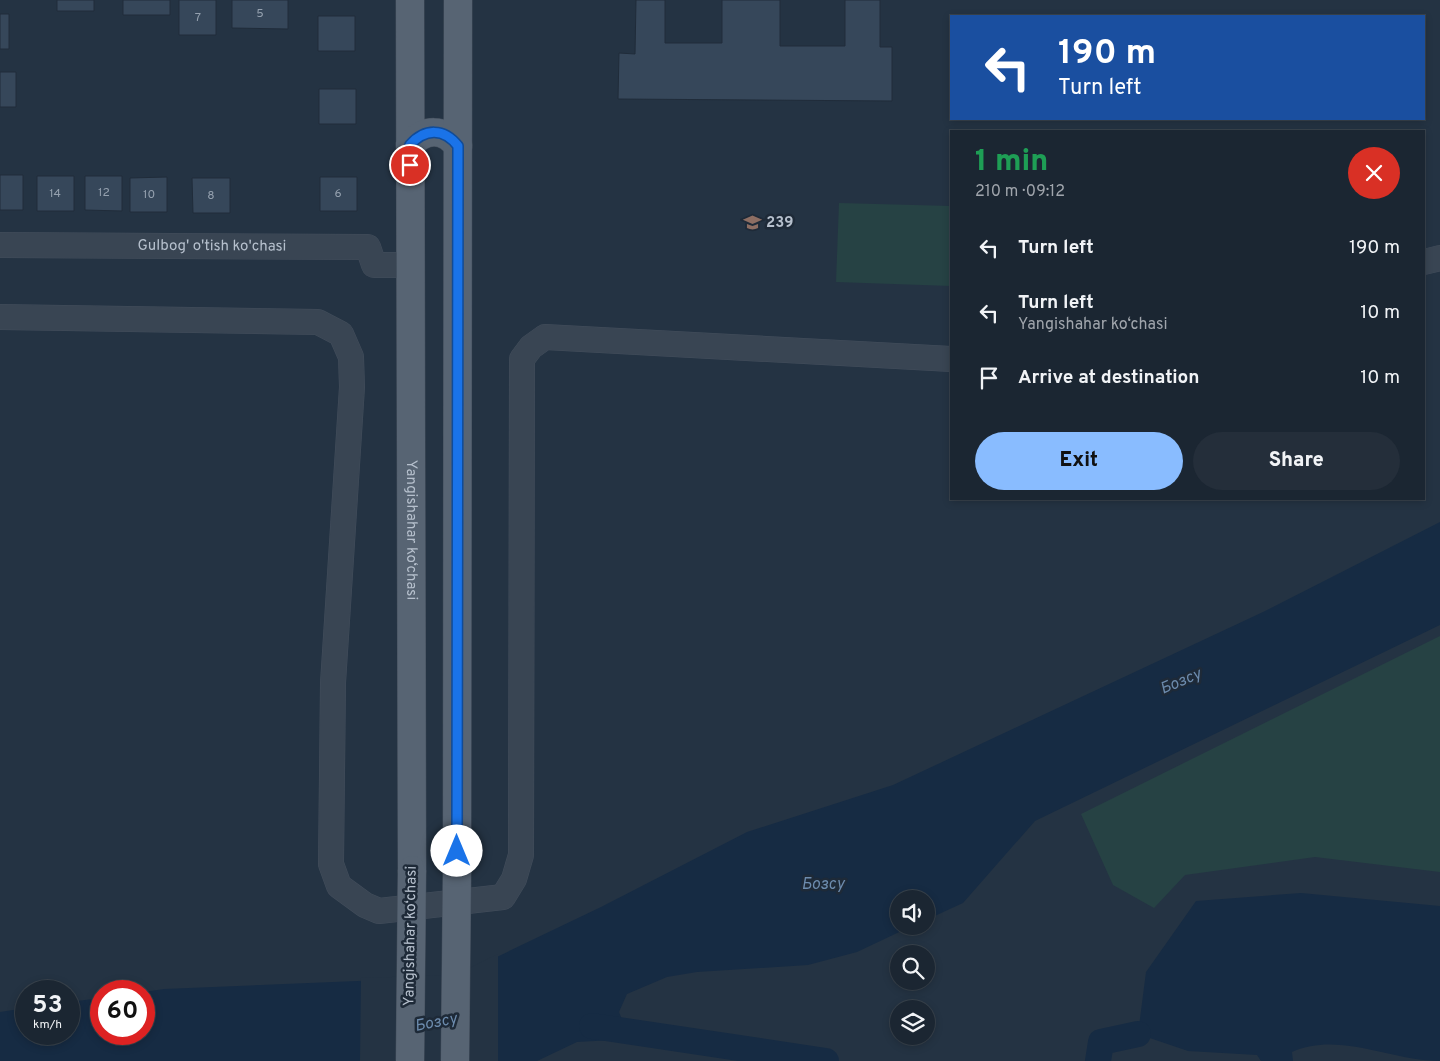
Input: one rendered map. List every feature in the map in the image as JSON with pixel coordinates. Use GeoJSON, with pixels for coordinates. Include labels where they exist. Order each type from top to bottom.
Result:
{"type":"FeatureCollection","features":[{"type":"Feature","properties":{"kind":"main road","name":"Yangishahar ko‘chasi"},"geometry":{"type":"LineString","coordinates":[[410,0],[412,870],[410,1061]]}},
{"type":"Feature","properties":{"kind":"main road"},"geometry":{"type":"LineString","coordinates":[[455,1061],[458,0]]}},
{"type":"Feature","properties":{"kind":"main road"},"geometry":{"type":"LineString","coordinates":[[410,145],[422,135],[435,131],[449,136],[458,146]]}},
{"type":"Feature","properties":{"kind":"street","name":"Gulbog' o'tish ko'chasi"},"geometry":{"type":"LineString","coordinates":[[0,245],[368,247],[374,265],[410,265]]}},
{"type":"Feature","properties":{"kind":"street"},"geometry":{"type":"LineString","coordinates":[[1425,262],[1440,258]]}},
{"type":"Feature","properties":{"kind":"street"},"geometry":{"type":"LineString","coordinates":[[0,317],[318,322],[341,334],[350,358],[352,387],[333,683],[331,864],[339,886],[365,905],[379,911],[504,897],[514,879],[521,855],[522,359],[532,347],[545,337],[950,359]]}},
{"type":"Feature","properties":{"kind":"green space"},"geometry":{"type":"Polygon","coordinates":[[[839,203],[950,206],[950,286],[836,282],[839,203]]]}},
{"type":"Feature","properties":{"kind":"green space"},"geometry":{"type":"Polygon","coordinates":[[[1440,636],[1440,872],[1315,857],[1185,875],[1154,908],[1113,885],[1081,814],[1440,636]]]}},
{"type":"Feature","properties":{"kind":"water","name":"Бозсу"},"geometry":{"type":"Polygon","coordinates":[[[1440,522],[1440,625],[1035,821],[963,903],[935,916],[935,890],[890,890],[890,935],[893,935],[857,952],[808,965],[697,972],[667,977],[627,994],[619,1012],[630,1039],[577,1042],[537,1061],[0,1061],[0,1012],[15,1010],[15,1045],[80,1045],[80,1001],[90,999],[90,1045],[155,1045],[155,990],[455,977],[601,907],[747,832],[893,785],[1263,612],[1440,522]]]}},
{"type":"Feature","properties":{"kind":"water"},"geometry":{"type":"Polygon","coordinates":[[[1301,893],[1440,906],[1440,1061],[1421,1060],[1347,1046],[1328,1045],[1310,1046],[1292,1052],[1293,1061],[1261,1061],[1257,1055],[1188,1051],[1138,1034],[1146,972],[1196,901],[1301,893]]]}},
{"type":"Feature","properties":{"kind":"pier"},"geometry":{"type":"Polygon","coordinates":[[[498,954],[498,1061],[360,1061],[361,978],[455,975],[498,954]]]}},
{"type":"Feature","properties":{"kind":"building"},"geometry":{"type":"Polygon","coordinates":[[[57,0],[94,0],[94,11],[57,11],[57,0]]]}},
{"type":"Feature","properties":{"kind":"building"},"geometry":{"type":"Polygon","coordinates":[[[123,0],[170,0],[170,15],[123,15],[123,0]]]}},
{"type":"Feature","properties":{"kind":"building"},"geometry":{"type":"Polygon","coordinates":[[[179,0],[216,0],[216,35],[179,35],[179,0]]]}},
{"type":"Feature","properties":{"kind":"building"},"geometry":{"type":"Polygon","coordinates":[[[232,0],[288,0],[288,29],[232,28],[232,0]]]}},
{"type":"Feature","properties":{"kind":"building"},"geometry":{"type":"Polygon","coordinates":[[[636,0],[665,0],[665,43],[722,43],[722,0],[780,0],[780,46],[845,46],[845,0],[880,0],[880,47],[892,47],[892,101],[618,99],[619,53],[635,54],[636,0]]]}},
{"type":"Feature","properties":{"kind":"building"},"geometry":{"type":"Polygon","coordinates":[[[0,14],[9,14],[9,49],[0,49],[0,14]]]}},
{"type":"Feature","properties":{"kind":"building"},"geometry":{"type":"Polygon","coordinates":[[[318,16],[355,16],[355,51],[318,51],[318,16]]]}},
{"type":"Feature","properties":{"kind":"building"},"geometry":{"type":"Polygon","coordinates":[[[0,72],[16,72],[16,107],[0,107],[0,72]]]}},
{"type":"Feature","properties":{"kind":"building"},"geometry":{"type":"Polygon","coordinates":[[[319,89],[356,89],[356,124],[319,124],[319,89]]]}},
{"type":"Feature","properties":{"kind":"building"},"geometry":{"type":"Polygon","coordinates":[[[0,175],[23,175],[23,210],[0,210],[0,175]]]}},
{"type":"Feature","properties":{"kind":"building"},"geometry":{"type":"Polygon","coordinates":[[[37,176],[74,176],[74,211],[37,211],[37,176]]]}},
{"type":"Feature","properties":{"kind":"building"},"geometry":{"type":"Polygon","coordinates":[[[85,176],[122,176],[122,211],[85,210],[85,176]]]}},
{"type":"Feature","properties":{"kind":"building"},"geometry":{"type":"Polygon","coordinates":[[[167,177],[167,212],[130,212],[130,178],[167,177]]]}},
{"type":"Feature","properties":{"kind":"building"},"geometry":{"type":"Polygon","coordinates":[[[320,177],[357,177],[357,211],[320,211],[320,177]]]}},
{"type":"Feature","properties":{"kind":"building"},"geometry":{"type":"Polygon","coordinates":[[[192,178],[230,178],[230,213],[193,213],[192,178]]]}},
{"type":"Feature","properties":{"kind":"waterway"},"geometry":{"type":"LineString","coordinates":[[592,1026],[826,1061]]}},
{"type":"Feature","properties":{"kind":"waterway"},"geometry":{"type":"LineString","coordinates":[[1098,1061],[1101,1042],[1138,1034]]}},
{"type":"Feature","properties":{"kind":"place","name":"239"},"geometry":{"type":"Point","coordinates":[752,223]}},
{"type":"Feature","properties":{"kind":"route"},"geometry":{"type":"LineString","coordinates":[[410,165],[410,145],[428,132],[435,131],[449,136],[458,146],[457,851]]}}]}
